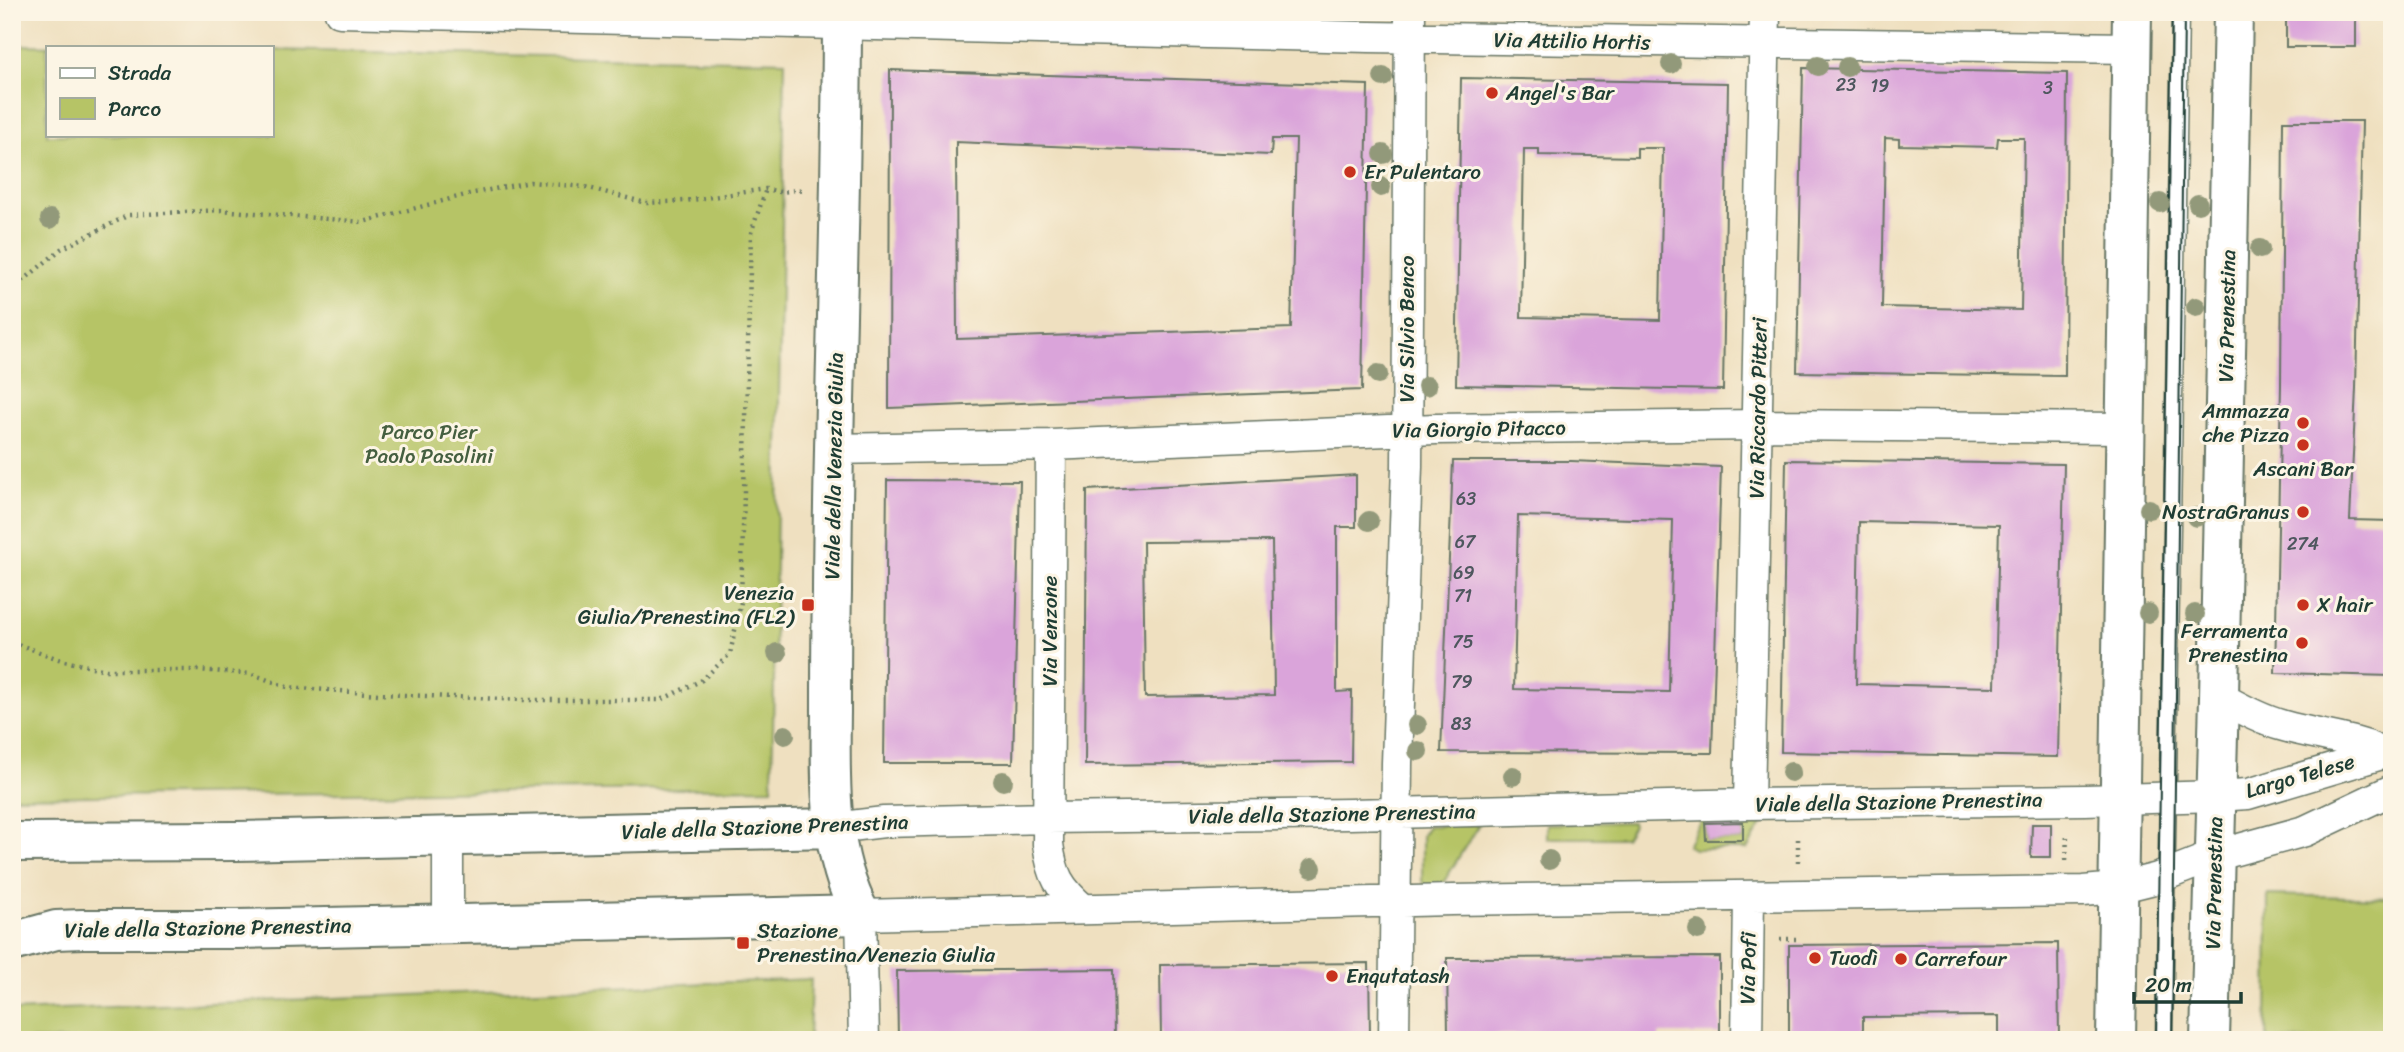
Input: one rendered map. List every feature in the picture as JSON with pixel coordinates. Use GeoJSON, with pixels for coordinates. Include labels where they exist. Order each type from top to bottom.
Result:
{"type":"FeatureCollection","features":[{"type":"Feature","properties":{"kind":"street","name":"Via Attilio Hortis"},"geometry":{"type":"LineString","coordinates":[[340,12],[1410,25],[1764,44],[2132,30]]}},
{"type":"Feature","properties":{"kind":"street","name":"Via Riccardo Pitteri"},"geometry":{"type":"LineString","coordinates":[[1749,804],[1765,12]]}},
{"type":"Feature","properties":{"kind":"street","name":"Via Prenestina"},"geometry":{"type":"LineString","coordinates":[[2210,1040],[2233,12]]}},
{"type":"Feature","properties":{"kind":"street","name":"Viale della Venezia Giulia"},"geometry":{"type":"LineString","coordinates":[[842,19],[833,449],[830,769],[834,828],[847,887],[861,915]]}},
{"type":"Feature","properties":{"kind":"street","name":"Via Silvio Benco"},"geometry":{"type":"LineString","coordinates":[[1394,1040],[1394,902],[1407,430],[1410,25]]}},
{"type":"Feature","properties":{"kind":"street"},"geometry":{"type":"LineString","coordinates":[[2116,1040],[2132,30]]}},
{"type":"Feature","properties":{"kind":"street","name":"Via Giorgio Pitacco"},"geometry":{"type":"LineString","coordinates":[[833,449],[1051,445],[1407,430],[1758,425],[2125,428]]}},
{"type":"Feature","properties":{"kind":"street","name":"Via Venzone"},"geometry":{"type":"LineString","coordinates":[[1051,445],[1048,844],[1051,867],[1062,888],[1083,909]]}},
{"type":"Feature","properties":{"kind":"street","name":"Largo Telese"},"geometry":{"type":"LineString","coordinates":[[2219,697],[2274,723],[2387,751]]}},
{"type":"Feature","properties":{"kind":"street","name":"Largo Telese"},"geometry":{"type":"LineString","coordinates":[[2216,796],[2248,794],[2387,751]]}},
{"type":"Feature","properties":{"kind":"street","name":"Largo Telese"},"geometry":{"type":"LineString","coordinates":[[2118,887],[2166,876],[2214,856],[2305,831],[2392,790]]}},
{"type":"Feature","properties":{"kind":"street","name":"Viale della Stazione Prenestina"},"geometry":{"type":"LineString","coordinates":[[12,842],[106,843],[834,828],[884,822],[1048,818],[2216,796]]}},
{"type":"Feature","properties":{"kind":"street"},"geometry":{"type":"LineString","coordinates":[[448,836],[448,922]]}},
{"type":"Feature","properties":{"kind":"street","name":"Viale della Stazione Prenestina"},"geometry":{"type":"LineString","coordinates":[[12,942],[56,930],[82,929],[237,929],[1394,902],[2083,891],[2118,887]]}},
{"type":"Feature","properties":{"kind":"street","name":"Via Pofi"},"geometry":{"type":"LineString","coordinates":[[1747,1040],[1749,897]]}},
{"type":"Feature","properties":{"kind":"street"},"geometry":{"type":"LineString","coordinates":[[861,915],[864,1040]]}},
{"type":"Feature","properties":{"kind":"lane"},"geometry":{"type":"LineString","coordinates":[[2164,1040],[2180,12]]}},
{"type":"Feature","properties":{"kind":"path"},"geometry":{"type":"LineString","coordinates":[[12,290],[61,249],[129,215],[220,210],[363,222],[469,194],[530,182],[585,187],[646,203],[685,201],[766,189],[780,192],[840,185]]}},
{"type":"Feature","properties":{"kind":"path"},"geometry":{"type":"LineString","coordinates":[[12,642],[64,661],[106,670],[198,670],[252,674],[287,687],[379,694],[525,701],[661,700],[702,680],[730,654],[741,602],[751,233],[766,189]]}},
{"type":"Feature","properties":{"kind":"path"},"geometry":{"type":"LineString","coordinates":[[2066,865],[2067,826]]}},
{"type":"Feature","properties":{"kind":"path"},"geometry":{"type":"LineString","coordinates":[[1797,871],[1798,832]]}},
{"type":"Feature","properties":{"kind":"green space","name":"Parco Pier Paolo Pasolini"},"geometry":{"type":"Polygon","coordinates":[[[12,45],[68,46],[46,46],[46,136],[273,136],[273,50],[785,61],[772,788],[12,797],[12,45]]]}},
{"type":"Feature","properties":{"kind":"green space"},"geometry":{"type":"Polygon","coordinates":[[[1766,818],[1747,849],[1694,849],[1687,845],[1701,820],[1766,818]],[[1742,822],[1705,823],[1706,840],[1743,840],[1742,822]]]}},
{"type":"Feature","properties":{"kind":"green space"},"geometry":{"type":"Polygon","coordinates":[[[1632,822],[1633,825],[1625,838],[1547,838],[1547,824],[1632,822]]]}},
{"type":"Feature","properties":{"kind":"green space"},"geometry":{"type":"Polygon","coordinates":[[[1479,824],[1439,890],[1427,888],[1422,881],[1422,835],[1428,826],[1479,824]]]}},
{"type":"Feature","properties":{"kind":"green space"},"geometry":{"type":"Polygon","coordinates":[[[2268,895],[2392,898],[2392,1040],[2267,1040],[2268,895]]]}},
{"type":"Feature","properties":{"kind":"green space"},"geometry":{"type":"Polygon","coordinates":[[[811,979],[809,1040],[12,1040],[12,1011],[811,979]]]}},
{"type":"Feature","properties":{"kind":"building"},"geometry":{"type":"Polygon","coordinates":[[[2286,12],[2356,12],[2356,47],[2286,47],[2286,12]]]}},
{"type":"Feature","properties":{"kind":"building"},"geometry":{"type":"Polygon","coordinates":[[[1803,68],[2067,73],[2065,376],[1797,372],[1803,68]],[[1885,138],[1882,307],[2021,310],[2024,138],[1998,138],[1997,147],[1899,145],[1899,139],[1885,138]]]}},
{"type":"Feature","properties":{"kind":"building"},"geometry":{"type":"Polygon","coordinates":[[[890,70],[1368,85],[1362,390],[889,408],[890,70]],[[1272,139],[1271,155],[956,142],[957,339],[1291,328],[1296,139],[1272,139]]]}},
{"type":"Feature","properties":{"kind":"building"},"geometry":{"type":"Polygon","coordinates":[[[1461,78],[1728,83],[1723,390],[1456,385],[1461,78]],[[1637,148],[1637,157],[1539,155],[1539,149],[1524,149],[1521,317],[1660,320],[1663,148],[1637,148]]]}},
{"type":"Feature","properties":{"kind":"building"},"geometry":{"type":"Polygon","coordinates":[[[2283,121],[2362,121],[2350,520],[2392,521],[2392,676],[2275,673],[2283,121]]]}},
{"type":"Feature","properties":{"kind":"building"},"geometry":{"type":"Polygon","coordinates":[[[1786,460],[2064,464],[2058,757],[1781,752],[1786,460]],[[1859,522],[1856,684],[1995,687],[1999,525],[1859,522]]]}},
{"type":"Feature","properties":{"kind":"building"},"geometry":{"type":"Polygon","coordinates":[[[1453,461],[1571,461],[1721,467],[1712,753],[1441,752],[1453,461]],[[1518,516],[1514,689],[1669,692],[1673,520],[1518,516]]]}},
{"type":"Feature","properties":{"kind":"building"},"geometry":{"type":"Polygon","coordinates":[[[1356,475],[1356,527],[1337,527],[1337,692],[1352,691],[1351,762],[1085,765],[1087,490],[1356,475]],[[1272,541],[1143,542],[1145,697],[1274,695],[1272,541]]]}},
{"type":"Feature","properties":{"kind":"building"},"geometry":{"type":"Polygon","coordinates":[[[887,480],[1020,481],[1013,763],[884,763],[887,480]]]}},
{"type":"Feature","properties":{"kind":"building"},"geometry":{"type":"Polygon","coordinates":[[[1743,822],[1743,840],[1706,840],[1705,823],[1743,822]]]}},
{"type":"Feature","properties":{"kind":"building"},"geometry":{"type":"Polygon","coordinates":[[[2032,824],[2051,824],[2051,857],[2031,857],[2032,824]]]}},
{"type":"Feature","properties":{"kind":"building"},"geometry":{"type":"Polygon","coordinates":[[[2058,943],[2059,1040],[1999,1040],[1999,1016],[1863,1017],[1863,1040],[1789,1040],[1789,945],[2058,943]]]}},
{"type":"Feature","properties":{"kind":"building"},"geometry":{"type":"Polygon","coordinates":[[[1720,957],[1720,1034],[1658,1034],[1658,1040],[1588,1040],[1588,1034],[1448,1035],[1447,958],[1720,957]]]}},
{"type":"Feature","properties":{"kind":"building"},"geometry":{"type":"Polygon","coordinates":[[[1369,963],[1370,1036],[1161,1040],[1160,965],[1369,963]]]}},
{"type":"Feature","properties":{"kind":"building"},"geometry":{"type":"Polygon","coordinates":[[[1114,969],[1115,1040],[898,1040],[897,971],[1114,969]]]}},
{"type":"Feature","properties":{"kind":"tram line"},"geometry":{"type":"LineString","coordinates":[[2156,1040],[2172,12]]}},
{"type":"Feature","properties":{"kind":"tram line"},"geometry":{"type":"LineString","coordinates":[[2172,1040],[2184,12]]}},
{"type":"Feature","properties":{"kind":"place","name":"Angel's Bar"},"geometry":{"type":"Point","coordinates":[1492,93]}},
{"type":"Feature","properties":{"kind":"place","name":"Er Pulentaro"},"geometry":{"type":"Point","coordinates":[1350,172]}},
{"type":"Feature","properties":{"kind":"place","name":"Ammazza che Pizza"},"geometry":{"type":"Point","coordinates":[2303,423]}},
{"type":"Feature","properties":{"kind":"place","name":"Ascani Bar"},"geometry":{"type":"Point","coordinates":[2303,445]}},
{"type":"Feature","properties":{"kind":"place","name":"NostraGranus"},"geometry":{"type":"Point","coordinates":[2303,512]}},
{"type":"Feature","properties":{"kind":"place","name":"Venezia Giulia/Prenestina (FL2)"},"geometry":{"type":"Point","coordinates":[808,605]}},
{"type":"Feature","properties":{"kind":"place","name":"X hair"},"geometry":{"type":"Point","coordinates":[2303,605]}},
{"type":"Feature","properties":{"kind":"place","name":"Ferramenta Prenestina"},"geometry":{"type":"Point","coordinates":[2302,643]}},
{"type":"Feature","properties":{"kind":"place","name":"Stazione Prenestina/Venezia Giulia"},"geometry":{"type":"Point","coordinates":[743,943]}},
{"type":"Feature","properties":{"kind":"place","name":"Tuodì"},"geometry":{"type":"Point","coordinates":[1815,958]}},
{"type":"Feature","properties":{"kind":"place","name":"Carrefour"},"geometry":{"type":"Point","coordinates":[1901,959]}},
{"type":"Feature","properties":{"kind":"place","name":"Enqutatash"},"geometry":{"type":"Point","coordinates":[1332,976]}}]}
